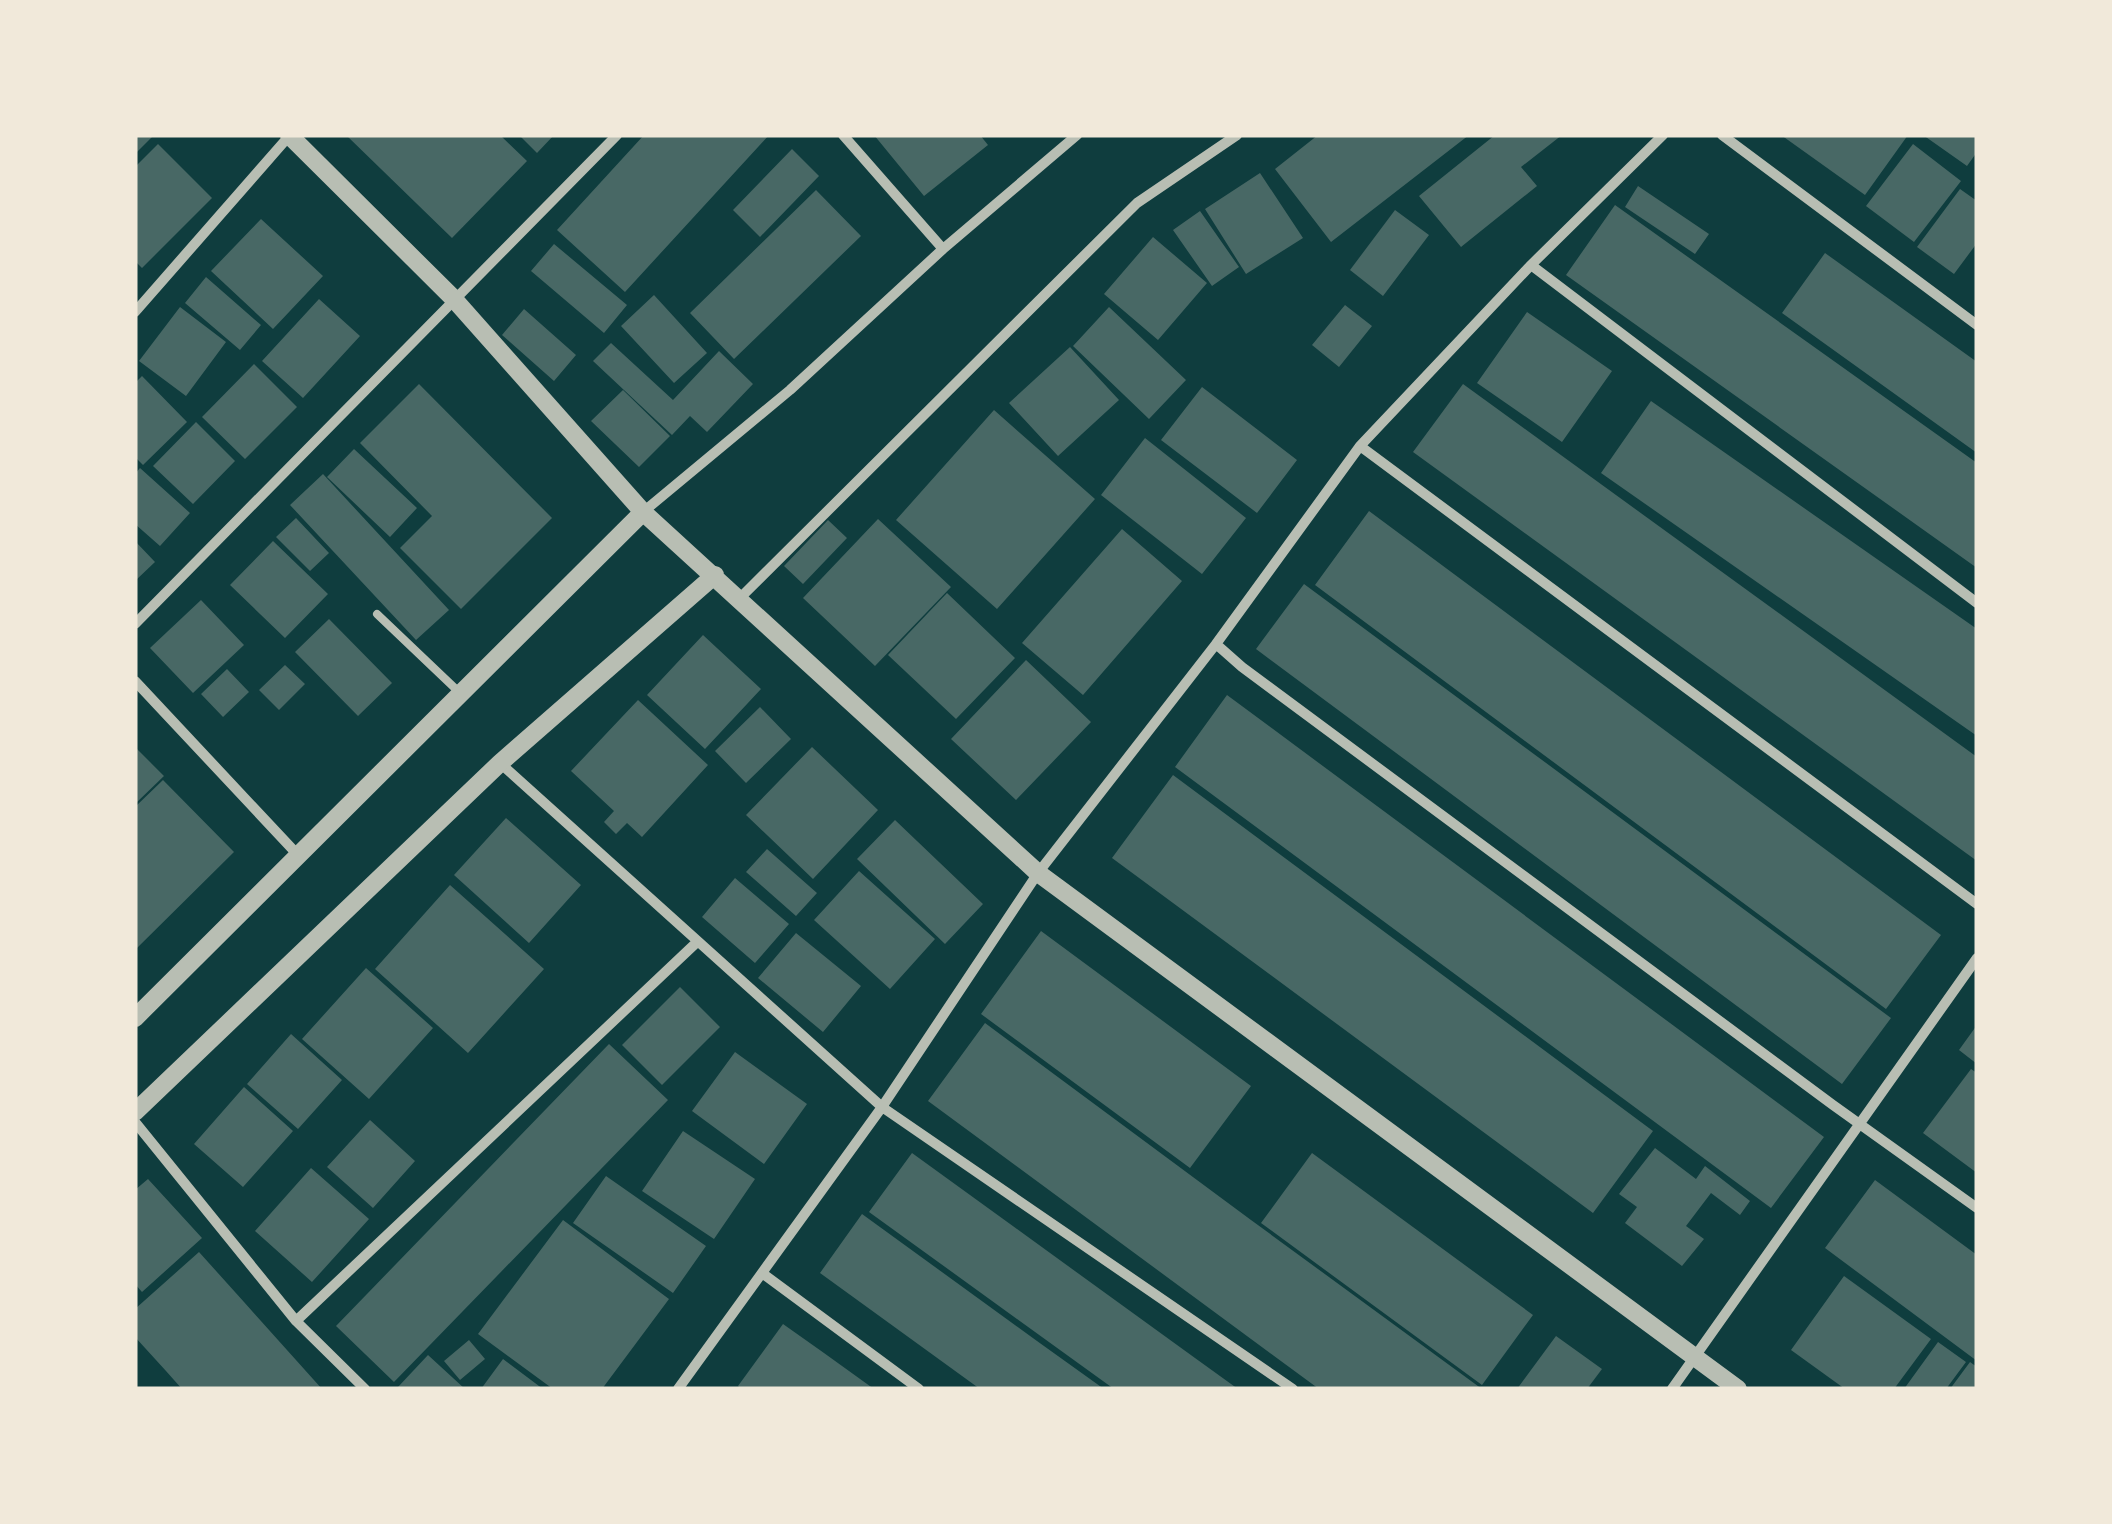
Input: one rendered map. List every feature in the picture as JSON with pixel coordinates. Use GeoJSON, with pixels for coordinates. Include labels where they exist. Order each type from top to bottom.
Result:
{"type":"FeatureCollection","features":[{"type":"Feature","properties":{"kind":"street"},"geometry":{"type":"LineString","coordinates":[[135,312],[290,135],[453,298],[648,517],[1038,873],[1738,1389]]}},
{"type":"Feature","properties":{"kind":"street"},"geometry":{"type":"LineString","coordinates":[[135,624],[617,135]]}},
{"type":"Feature","properties":{"kind":"street"},"geometry":{"type":"LineString","coordinates":[[843,135],[942,249]]}},
{"type":"Feature","properties":{"kind":"street"},"geometry":{"type":"LineString","coordinates":[[135,1018],[460,693],[942,249],[1077,135]]}},
{"type":"Feature","properties":{"kind":"street"},"geometry":{"type":"LineString","coordinates":[[740,598],[1137,203],[1237,135]]}},
{"type":"Feature","properties":{"kind":"street"},"geometry":{"type":"LineString","coordinates":[[678,1389],[882,1107],[1038,873],[1216,644],[1360,446],[1531,265],[1663,135]]}},
{"type":"Feature","properties":{"kind":"street"},"geometry":{"type":"LineString","coordinates":[[1722,135],[1977,325]]}},
{"type":"Feature","properties":{"kind":"street"},"geometry":{"type":"LineString","coordinates":[[1531,265],[1977,602]]}},
{"type":"Feature","properties":{"kind":"street"},"geometry":{"type":"LineString","coordinates":[[1360,446],[1977,904]]}},
{"type":"Feature","properties":{"kind":"street"},"geometry":{"type":"LineString","coordinates":[[135,1112],[500,762],[710,571]]}},
{"type":"Feature","properties":{"kind":"street"},"geometry":{"type":"LineString","coordinates":[[1216,644],[1258,679],[1977,1208]]}},
{"type":"Feature","properties":{"kind":"street"},"geometry":{"type":"LineString","coordinates":[[135,681],[296,854]]}},
{"type":"Feature","properties":{"kind":"street"},"geometry":{"type":"LineString","coordinates":[[500,762],[882,1107],[1292,1389]]}},
{"type":"Feature","properties":{"kind":"street"},"geometry":{"type":"LineString","coordinates":[[296,1321],[696,943]]}},
{"type":"Feature","properties":{"kind":"street"},"geometry":{"type":"LineString","coordinates":[[1672,1389],[1977,958]]}},
{"type":"Feature","properties":{"kind":"street"},"geometry":{"type":"LineString","coordinates":[[135,1122],[296,1321],[365,1389]]}},
{"type":"Feature","properties":{"kind":"street"},"geometry":{"type":"LineString","coordinates":[[762,1273],[919,1389]]}},
{"type":"Feature","properties":{"kind":"lane"},"geometry":{"type":"LineString","coordinates":[[377,614],[460,693]]}},
{"type":"Feature","properties":{"kind":"building"},"geometry":{"type":"Polygon","coordinates":[[[135,135],[154,135],[135,154],[135,135]]]}},
{"type":"Feature","properties":{"kind":"building"},"geometry":{"type":"Polygon","coordinates":[[[346,135],[500,135],[527,161],[452,238],[346,135]]]}},
{"type":"Feature","properties":{"kind":"building"},"geometry":{"type":"Polygon","coordinates":[[[519,135],[554,135],[537,153],[519,135]]]}},
{"type":"Feature","properties":{"kind":"building"},"geometry":{"type":"Polygon","coordinates":[[[644,135],[769,135],[625,292],[557,230],[644,135]]]}},
{"type":"Feature","properties":{"kind":"building"},"geometry":{"type":"Polygon","coordinates":[[[874,135],[980,135],[988,145],[924,196],[874,135]]]}},
{"type":"Feature","properties":{"kind":"building"},"geometry":{"type":"Polygon","coordinates":[[[1318,135],[1469,135],[1331,242],[1275,169],[1318,135]]]}},
{"type":"Feature","properties":{"kind":"building"},"geometry":{"type":"Polygon","coordinates":[[[1495,135],[1562,135],[1521,167],[1537,186],[1461,247],[1419,196],[1495,135]]]}},
{"type":"Feature","properties":{"kind":"building"},"geometry":{"type":"Polygon","coordinates":[[[1781,135],[1908,135],[1865,195],[1781,135]]]}},
{"type":"Feature","properties":{"kind":"building"},"geometry":{"type":"Polygon","coordinates":[[[1923,135],[1977,135],[1977,152],[1967,166],[1923,135]]]}},
{"type":"Feature","properties":{"kind":"building"},"geometry":{"type":"Polygon","coordinates":[[[158,144],[212,198],[142,268],[135,261],[135,167],[158,144]]]}},
{"type":"Feature","properties":{"kind":"building"},"geometry":{"type":"Polygon","coordinates":[[[1913,144],[1961,181],[1914,242],[1866,206],[1913,144]]]}},
{"type":"Feature","properties":{"kind":"building"},"geometry":{"type":"Polygon","coordinates":[[[792,149],[819,176],[760,237],[733,210],[792,149]]]}},
{"type":"Feature","properties":{"kind":"building"},"geometry":{"type":"Polygon","coordinates":[[[1260,173],[1303,238],[1246,274],[1205,209],[1260,173]]]}},
{"type":"Feature","properties":{"kind":"building"},"geometry":{"type":"Polygon","coordinates":[[[1638,186],[1709,234],[1695,254],[1625,207],[1638,186]]]}},
{"type":"Feature","properties":{"kind":"building"},"geometry":{"type":"Polygon","coordinates":[[[1960,189],[1977,201],[1977,243],[1954,274],[1917,247],[1960,189]]]}},
{"type":"Feature","properties":{"kind":"building"},"geometry":{"type":"Polygon","coordinates":[[[816,190],[861,236],[734,359],[690,313],[816,190]]]}},
{"type":"Feature","properties":{"kind":"building"},"geometry":{"type":"Polygon","coordinates":[[[1615,205],[1977,463],[1977,568],[1566,275],[1615,205]]]}},
{"type":"Feature","properties":{"kind":"building"},"geometry":{"type":"Polygon","coordinates":[[[1395,210],[1429,235],[1383,296],[1350,270],[1395,210]]]}},
{"type":"Feature","properties":{"kind":"building"},"geometry":{"type":"Polygon","coordinates":[[[1200,211],[1239,267],[1212,286],[1173,230],[1200,211]]]}},
{"type":"Feature","properties":{"kind":"building"},"geometry":{"type":"Polygon","coordinates":[[[261,219],[323,276],[273,329],[211,271],[261,219]]]}},
{"type":"Feature","properties":{"kind":"building"},"geometry":{"type":"Polygon","coordinates":[[[1153,237],[1207,283],[1158,340],[1104,294],[1153,237]]]}},
{"type":"Feature","properties":{"kind":"building"},"geometry":{"type":"Polygon","coordinates":[[[554,244],[627,305],[604,333],[531,271],[554,244]]]}},
{"type":"Feature","properties":{"kind":"building"},"geometry":{"type":"Polygon","coordinates":[[[1825,253],[1977,362],[1977,453],[1782,313],[1825,253]]]}},
{"type":"Feature","properties":{"kind":"building"},"geometry":{"type":"Polygon","coordinates":[[[206,277],[261,325],[240,350],[185,303],[206,277]]]}},
{"type":"Feature","properties":{"kind":"building"},"geometry":{"type":"Polygon","coordinates":[[[654,295],[707,353],[674,383],[621,326],[654,295]]]}},
{"type":"Feature","properties":{"kind":"building"},"geometry":{"type":"Polygon","coordinates":[[[319,299],[360,336],[303,398],[262,361],[319,299]]]}},
{"type":"Feature","properties":{"kind":"building"},"geometry":{"type":"Polygon","coordinates":[[[1345,305],[1372,326],[1339,367],[1312,345],[1345,305]]]}},
{"type":"Feature","properties":{"kind":"building"},"geometry":{"type":"Polygon","coordinates":[[[180,307],[226,342],[186,396],[139,361],[180,307]]]}},
{"type":"Feature","properties":{"kind":"building"},"geometry":{"type":"Polygon","coordinates":[[[1109,307],[1186,380],[1149,419],[1073,346],[1109,307]]]}},
{"type":"Feature","properties":{"kind":"building"},"geometry":{"type":"Polygon","coordinates":[[[524,309],[576,355],[554,381],[502,335],[524,309]]]}},
{"type":"Feature","properties":{"kind":"building"},"geometry":{"type":"Polygon","coordinates":[[[1527,312],[1612,371],[1562,442],[1477,383],[1527,312]]]}},
{"type":"Feature","properties":{"kind":"building"},"geometry":{"type":"Polygon","coordinates":[[[611,343],[673,400],[719,351],[753,384],[707,432],[690,416],[672,435],[593,361],[611,343]]]}},
{"type":"Feature","properties":{"kind":"building"},"geometry":{"type":"Polygon","coordinates":[[[1070,347],[1119,400],[1058,456],[1009,403],[1070,347]]]}},
{"type":"Feature","properties":{"kind":"building"},"geometry":{"type":"Polygon","coordinates":[[[254,364],[297,407],[245,459],[202,417],[254,364]]]}},
{"type":"Feature","properties":{"kind":"building"},"geometry":{"type":"Polygon","coordinates":[[[142,376],[187,422],[143,465],[135,457],[135,383],[142,376]]]}},
{"type":"Feature","properties":{"kind":"building"},"geometry":{"type":"Polygon","coordinates":[[[419,384],[552,518],[461,609],[400,548],[432,516],[360,443],[419,384]]]}},
{"type":"Feature","properties":{"kind":"building"},"geometry":{"type":"Polygon","coordinates":[[[1463,384],[1977,757],[1977,861],[1413,452],[1463,384]]]}},
{"type":"Feature","properties":{"kind":"building"},"geometry":{"type":"Polygon","coordinates":[[[1202,387],[1297,460],[1257,513],[1161,440],[1202,387]]]}},
{"type":"Feature","properties":{"kind":"building"},"geometry":{"type":"Polygon","coordinates":[[[623,390],[670,436],[639,467],[591,421],[623,390]]]}},
{"type":"Feature","properties":{"kind":"building"},"geometry":{"type":"Polygon","coordinates":[[[1651,401],[1977,629],[1977,736],[1601,473],[1651,401]]]}},
{"type":"Feature","properties":{"kind":"building"},"geometry":{"type":"Polygon","coordinates":[[[994,410],[1095,499],[997,609],[896,520],[994,410]]]}},
{"type":"Feature","properties":{"kind":"building"},"geometry":{"type":"Polygon","coordinates":[[[196,422],[235,461],[193,504],[153,466],[196,422]]]}},
{"type":"Feature","properties":{"kind":"building"},"geometry":{"type":"Polygon","coordinates":[[[1145,438],[1246,518],[1202,574],[1101,495],[1145,438]]]}},
{"type":"Feature","properties":{"kind":"building"},"geometry":{"type":"Polygon","coordinates":[[[354,449],[417,508],[390,537],[327,477],[354,449]]]}},
{"type":"Feature","properties":{"kind":"building"},"geometry":{"type":"Polygon","coordinates":[[[140,468],[190,513],[160,546],[135,524],[135,474],[140,468]]]}},
{"type":"Feature","properties":{"kind":"building"},"geometry":{"type":"Polygon","coordinates":[[[323,474],[449,610],[416,640],[290,505],[323,474]]]}},
{"type":"Feature","properties":{"kind":"building"},"geometry":{"type":"Polygon","coordinates":[[[1369,511],[1941,935],[1886,1009],[1315,585],[1369,511]]]}},
{"type":"Feature","properties":{"kind":"building"},"geometry":{"type":"Polygon","coordinates":[[[296,518],[329,553],[310,571],[276,537],[296,518]]]}},
{"type":"Feature","properties":{"kind":"building"},"geometry":{"type":"Polygon","coordinates":[[[878,519],[951,587],[875,666],[803,598],[878,519]]]}},
{"type":"Feature","properties":{"kind":"building"},"geometry":{"type":"Polygon","coordinates":[[[828,520],[847,538],[803,584],[784,566],[828,520]]]}},
{"type":"Feature","properties":{"kind":"building"},"geometry":{"type":"Polygon","coordinates":[[[1122,529],[1182,581],[1083,695],[1022,643],[1122,529]]]}},
{"type":"Feature","properties":{"kind":"building"},"geometry":{"type":"Polygon","coordinates":[[[135,541],[155,562],[135,581],[135,541]]]}},
{"type":"Feature","properties":{"kind":"building"},"geometry":{"type":"Polygon","coordinates":[[[273,541],[328,594],[285,638],[230,585],[273,541]]]}},
{"type":"Feature","properties":{"kind":"building"},"geometry":{"type":"Polygon","coordinates":[[[1304,584],[1891,1018],[1842,1084],[1256,649],[1304,584]]]}},
{"type":"Feature","properties":{"kind":"building"},"geometry":{"type":"Polygon","coordinates":[[[947,593],[1015,658],[956,719],[888,655],[947,593]]]}},
{"type":"Feature","properties":{"kind":"building"},"geometry":{"type":"Polygon","coordinates":[[[201,600],[244,645],[193,693],[150,648],[201,600]]]}},
{"type":"Feature","properties":{"kind":"building"},"geometry":{"type":"Polygon","coordinates":[[[329,619],[392,683],[358,716],[295,652],[329,619]]]}},
{"type":"Feature","properties":{"kind":"building"},"geometry":{"type":"Polygon","coordinates":[[[703,635],[761,689],[705,749],[647,695],[703,635]]]}},
{"type":"Feature","properties":{"kind":"building"},"geometry":{"type":"Polygon","coordinates":[[[1026,660],[1091,722],[1016,800],[951,739],[1026,660]]]}},
{"type":"Feature","properties":{"kind":"building"},"geometry":{"type":"Polygon","coordinates":[[[285,665],[305,684],[279,710],[259,690],[285,665]]]}},
{"type":"Feature","properties":{"kind":"building"},"geometry":{"type":"Polygon","coordinates":[[[227,669],[249,692],[223,717],[201,694],[227,669]]]}},
{"type":"Feature","properties":{"kind":"building"},"geometry":{"type":"Polygon","coordinates":[[[1227,695],[1824,1137],[1771,1208],[1175,767],[1227,695]]]}},
{"type":"Feature","properties":{"kind":"building"},"geometry":{"type":"Polygon","coordinates":[[[638,700],[708,765],[642,837],[627,823],[616,834],[604,822],[614,811],[571,771],[638,700]]]}},
{"type":"Feature","properties":{"kind":"building"},"geometry":{"type":"Polygon","coordinates":[[[760,707],[791,739],[746,783],[715,751],[760,707]]]}},
{"type":"Feature","properties":{"kind":"building"},"geometry":{"type":"Polygon","coordinates":[[[135,747],[164,776],[135,804],[135,747]]]}},
{"type":"Feature","properties":{"kind":"building"},"geometry":{"type":"Polygon","coordinates":[[[812,747],[878,810],[813,879],[746,815],[812,747]]]}},
{"type":"Feature","properties":{"kind":"building"},"geometry":{"type":"Polygon","coordinates":[[[1173,775],[1653,1131],[1593,1213],[1112,858],[1173,775]]]}},
{"type":"Feature","properties":{"kind":"building"},"geometry":{"type":"Polygon","coordinates":[[[163,780],[234,852],[135,950],[135,807],[163,780]]]}},
{"type":"Feature","properties":{"kind":"building"},"geometry":{"type":"Polygon","coordinates":[[[506,818],[581,885],[529,943],[454,875],[506,818]]]}},
{"type":"Feature","properties":{"kind":"building"},"geometry":{"type":"Polygon","coordinates":[[[895,820],[983,904],[945,944],[857,859],[895,820]]]}},
{"type":"Feature","properties":{"kind":"building"},"geometry":{"type":"Polygon","coordinates":[[[767,849],[817,893],[796,916],[746,872],[767,849]]]}},
{"type":"Feature","properties":{"kind":"building"},"geometry":{"type":"Polygon","coordinates":[[[859,871],[935,939],[890,989],[814,920],[859,871]]]}},
{"type":"Feature","properties":{"kind":"building"},"geometry":{"type":"Polygon","coordinates":[[[735,878],[789,924],[755,963],[702,917],[735,878]]]}},
{"type":"Feature","properties":{"kind":"building"},"geometry":{"type":"Polygon","coordinates":[[[450,885],[544,969],[468,1053],[375,969],[450,885]]]}},
{"type":"Feature","properties":{"kind":"building"},"geometry":{"type":"Polygon","coordinates":[[[1041,931],[1251,1086],[1190,1168],[981,1014],[1041,931]]]}},
{"type":"Feature","properties":{"kind":"building"},"geometry":{"type":"Polygon","coordinates":[[[796,933],[861,986],[823,1032],[758,978],[796,933]]]}},
{"type":"Feature","properties":{"kind":"building"},"geometry":{"type":"Polygon","coordinates":[[[366,968],[433,1028],[369,1099],[302,1039],[366,968]]]}},
{"type":"Feature","properties":{"kind":"building"},"geometry":{"type":"Polygon","coordinates":[[[680,987],[720,1027],[662,1085],[622,1045],[680,987]]]}},
{"type":"Feature","properties":{"kind":"building"},"geometry":{"type":"Polygon","coordinates":[[[985,1023],[1482,1389],[1319,1389],[928,1101],[985,1023]]]}},
{"type":"Feature","properties":{"kind":"building"},"geometry":{"type":"Polygon","coordinates":[[[1977,1025],[1977,1064],[1959,1050],[1977,1025]]]}},
{"type":"Feature","properties":{"kind":"building"},"geometry":{"type":"Polygon","coordinates":[[[291,1034],[342,1080],[298,1129],[247,1084],[291,1034]]]}},
{"type":"Feature","properties":{"kind":"building"},"geometry":{"type":"Polygon","coordinates":[[[609,1044],[668,1100],[394,1382],[336,1326],[609,1044]]]}},
{"type":"Feature","properties":{"kind":"building"},"geometry":{"type":"Polygon","coordinates":[[[735,1052],[807,1104],[764,1164],[692,1111],[735,1052]]]}},
{"type":"Feature","properties":{"kind":"building"},"geometry":{"type":"Polygon","coordinates":[[[1971,1069],[1977,1073],[1977,1173],[1923,1133],[1971,1069]]]}},
{"type":"Feature","properties":{"kind":"building"},"geometry":{"type":"Polygon","coordinates":[[[244,1087],[293,1131],[243,1187],[194,1144],[244,1087]]]}},
{"type":"Feature","properties":{"kind":"building"},"geometry":{"type":"Polygon","coordinates":[[[370,1120],[415,1161],[373,1208],[327,1167],[370,1120]]]}},
{"type":"Feature","properties":{"kind":"building"},"geometry":{"type":"Polygon","coordinates":[[[683,1131],[755,1179],[714,1239],[642,1191],[683,1131]]]}},
{"type":"Feature","properties":{"kind":"building"},"geometry":{"type":"Polygon","coordinates":[[[1655,1148],[1696,1179],[1705,1166],[1750,1201],[1740,1215],[1711,1193],[1686,1226],[1704,1239],[1682,1266],[1625,1223],[1637,1207],[1619,1194],[1655,1148]]]}},
{"type":"Feature","properties":{"kind":"building"},"geometry":{"type":"Polygon","coordinates":[[[912,1153],[1238,1389],[1114,1389],[869,1212],[912,1153]]]}},
{"type":"Feature","properties":{"kind":"building"},"geometry":{"type":"Polygon","coordinates":[[[1312,1153],[1533,1315],[1482,1385],[1261,1223],[1312,1153]]]}},
{"type":"Feature","properties":{"kind":"building"},"geometry":{"type":"Polygon","coordinates":[[[311,1168],[369,1219],[312,1282],[255,1231],[311,1168]]]}},
{"type":"Feature","properties":{"kind":"building"},"geometry":{"type":"Polygon","coordinates":[[[606,1176],[706,1246],[673,1293],[573,1223],[606,1176]]]}},
{"type":"Feature","properties":{"kind":"building"},"geometry":{"type":"Polygon","coordinates":[[[148,1179],[202,1238],[142,1292],[135,1284],[135,1190],[148,1179]]]}},
{"type":"Feature","properties":{"kind":"building"},"geometry":{"type":"Polygon","coordinates":[[[1875,1180],[1977,1255],[1977,1361],[1825,1248],[1875,1180]]]}},
{"type":"Feature","properties":{"kind":"building"},"geometry":{"type":"Polygon","coordinates":[[[862,1214],[1104,1389],[980,1389],[820,1273],[862,1214]]]}},
{"type":"Feature","properties":{"kind":"building"},"geometry":{"type":"Polygon","coordinates":[[[563,1220],[669,1299],[602,1389],[553,1389],[478,1334],[563,1220]]]}},
{"type":"Feature","properties":{"kind":"building"},"geometry":{"type":"Polygon","coordinates":[[[199,1252],[322,1389],[182,1389],[135,1337],[135,1309],[199,1252]]]}},
{"type":"Feature","properties":{"kind":"building"},"geometry":{"type":"Polygon","coordinates":[[[1844,1276],[1931,1339],[1894,1389],[1845,1389],[1791,1350],[1844,1276]]]}},
{"type":"Feature","properties":{"kind":"building"},"geometry":{"type":"Polygon","coordinates":[[[783,1324],[874,1389],[741,1389],[738,1386],[783,1324]]]}},
{"type":"Feature","properties":{"kind":"building"},"geometry":{"type":"Polygon","coordinates":[[[1556,1336],[1602,1369],[1587,1389],[1517,1389],[1556,1336]]]}},
{"type":"Feature","properties":{"kind":"building"},"geometry":{"type":"Polygon","coordinates":[[[469,1340],[485,1359],[460,1380],[444,1361],[469,1340]]]}},
{"type":"Feature","properties":{"kind":"building"},"geometry":{"type":"Polygon","coordinates":[[[1938,1342],[1966,1362],[1946,1389],[1904,1389],[1938,1342]]]}},
{"type":"Feature","properties":{"kind":"building"},"geometry":{"type":"Polygon","coordinates":[[[428,1355],[465,1389],[400,1389],[428,1355]]]}},
{"type":"Feature","properties":{"kind":"building"},"geometry":{"type":"Polygon","coordinates":[[[503,1359],[543,1389],[481,1389],[503,1359]]]}},
{"type":"Feature","properties":{"kind":"building"},"geometry":{"type":"Polygon","coordinates":[[[1970,1362],[1977,1367],[1977,1389],[1950,1389],[1970,1362]]]}}]}
